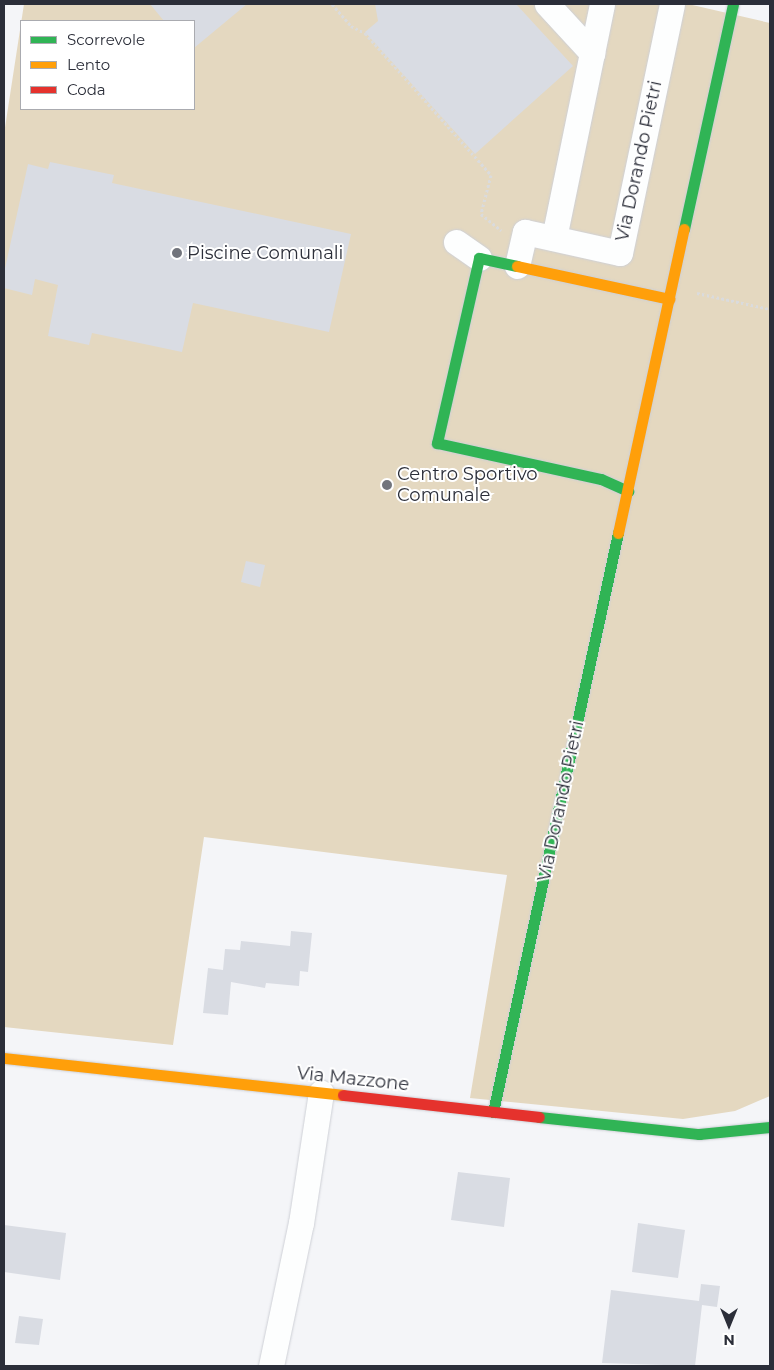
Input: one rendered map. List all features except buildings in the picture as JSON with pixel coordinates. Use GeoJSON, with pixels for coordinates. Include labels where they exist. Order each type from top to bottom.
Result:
{"type":"FeatureCollection","features":[{"type":"Feature","properties":{"kind":"street"},"geometry":{"type":"LineString","coordinates":[[547,4],[592,53]]}},
{"type":"Feature","properties":{"kind":"street"},"geometry":{"type":"LineString","coordinates":[[554,238],[602,4]]}},
{"type":"Feature","properties":{"kind":"street","name":"Via Dorando Pietri"},"geometry":{"type":"LineString","coordinates":[[517,266],[525,232],[620,253],[672,4]]}},
{"type":"Feature","properties":{"kind":"street","name":"Via Dorando Pietri"},"geometry":{"type":"LineString","coordinates":[[493,1112],[733,4]]}},
{"type":"Feature","properties":{"kind":"street"},"geometry":{"type":"LineString","coordinates":[[456,242],[479,258],[669,299]]}},
{"type":"Feature","properties":{"kind":"street"},"geometry":{"type":"LineString","coordinates":[[479,258],[437,443],[601,479],[628,491]]}},
{"type":"Feature","properties":{"kind":"street","name":"Via Mazzone"},"geometry":{"type":"LineString","coordinates":[[4,1058],[699,1134],[770,1128]]}},
{"type":"Feature","properties":{"kind":"street"},"geometry":{"type":"LineString","coordinates":[[271,1366],[301,1223],[321,1093]]}},
{"type":"Feature","properties":{"kind":"street","name":"Via Mazzone"},"geometry":{"type":"LineString","coordinates":[[699,1134],[754,1114]]}},
{"type":"Feature","properties":{"kind":"path"},"geometry":{"type":"LineString","coordinates":[[332,4],[351,26],[365,33],[492,175],[481,214]]}},
{"type":"Feature","properties":{"kind":"path"},"geometry":{"type":"LineString","coordinates":[[690,292],[770,309]]}},
{"type":"Feature","properties":{"kind":"shaded area","name":"Centro Sportivo Comunale"},"geometry":{"type":"Polygon","coordinates":[[[24,4],[688,4],[770,23],[770,1096],[735,1111],[683,1119],[470,1098],[507,875],[204,837],[173,1045],[4,1027],[4,134],[20,30],[20,110],[195,110],[195,20],[21,20],[24,4]]]}},
{"type":"Feature","properties":{"kind":"traffic: fast"},"geometry":{"type":"LineString","coordinates":[[684,229],[733,4]]}},
{"type":"Feature","properties":{"kind":"traffic: fast"},"geometry":{"type":"LineString","coordinates":[[517,266],[479,258],[437,443],[601,479],[628,491]]}},
{"type":"Feature","properties":{"kind":"traffic: fast"},"geometry":{"type":"LineString","coordinates":[[493,1112],[618,533]]}},
{"type":"Feature","properties":{"kind":"traffic: fast"},"geometry":{"type":"LineString","coordinates":[[539,1117],[699,1134],[770,1127]]}},
{"type":"Feature","properties":{"kind":"traffic: slow"},"geometry":{"type":"LineString","coordinates":[[618,533],[684,229]]}},
{"type":"Feature","properties":{"kind":"traffic: slow"},"geometry":{"type":"LineString","coordinates":[[517,266],[669,299]]}},
{"type":"Feature","properties":{"kind":"traffic: slow"},"geometry":{"type":"LineString","coordinates":[[4,1058],[343,1095]]}},
{"type":"Feature","properties":{"kind":"traffic: jam"},"geometry":{"type":"LineString","coordinates":[[343,1095],[539,1117]]}},
{"type":"Feature","properties":{"kind":"place","name":"Piscine Comunali"},"geometry":{"type":"Point","coordinates":[177,253]}},
{"type":"Feature","properties":{"kind":"place","name":"Centro Sportivo Comunale"},"geometry":{"type":"Point","coordinates":[387,485]}}]}
